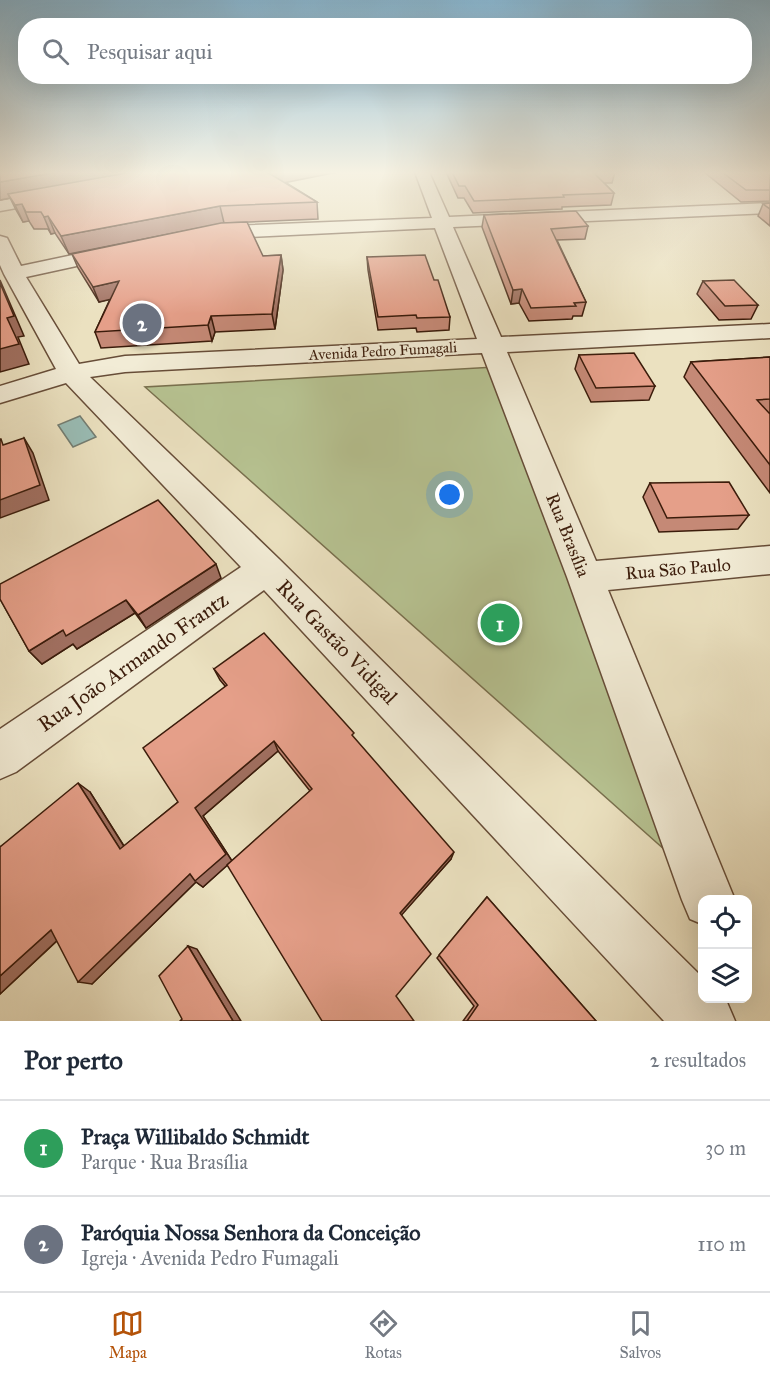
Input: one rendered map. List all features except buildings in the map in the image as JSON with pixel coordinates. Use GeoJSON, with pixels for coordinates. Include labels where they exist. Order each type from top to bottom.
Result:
{"type":"FeatureCollection","features":[{"type":"Feature","properties":{"kind":"street"},"geometry":{"type":"LineString","coordinates":[[191,235],[224,230],[497,220]]}},
{"type":"Feature","properties":{"kind":"street","name":"Rua Brasília"},"geometry":{"type":"LineString","coordinates":[[442,222],[585,577],[707,895]]}},
{"type":"Feature","properties":{"kind":"street"},"geometry":{"type":"LineString","coordinates":[[7,258],[136,247]]}},
{"type":"Feature","properties":{"kind":"street","name":"Rua Gastão Vidigal"},"geometry":{"type":"LineString","coordinates":[[7,258],[71,373],[267,568],[705,1021]]}},
{"type":"Feature","properties":{"kind":"street","name":"Avenida Pedro Fumagali"},"geometry":{"type":"LineString","coordinates":[[0,395],[71,373],[125,364],[770,331]]}},
{"type":"Feature","properties":{"kind":"street","name":"Rua São Paulo"},"geometry":{"type":"LineString","coordinates":[[585,577],[770,560]]}},
{"type":"Feature","properties":{"kind":"street","name":"Rua João Armando Frantz"},"geometry":{"type":"LineString","coordinates":[[0,756],[267,568]]}},
{"type":"Feature","properties":{"kind":"street"},"geometry":{"type":"LineString","coordinates":[[710,1021],[711,1003]]}},
{"type":"Feature","properties":{"kind":"green space"},"geometry":{"type":"Polygon","coordinates":[[[495,367],[675,859],[145,387],[495,367]]]}},
{"type":"Feature","properties":{"kind":"water"},"geometry":{"type":"Polygon","coordinates":[[[80,416],[96,437],[73,447],[58,425],[80,416]]]}},
{"type":"Feature","properties":{"kind":"place","name":"Paróquia Nossa Senhora da Conceição"},"geometry":{"type":"Point","coordinates":[142,323]}},
{"type":"Feature","properties":{"kind":"place","name":"Praça Willibaldo Schmidt"},"geometry":{"type":"Point","coordinates":[500,623]}}]}
